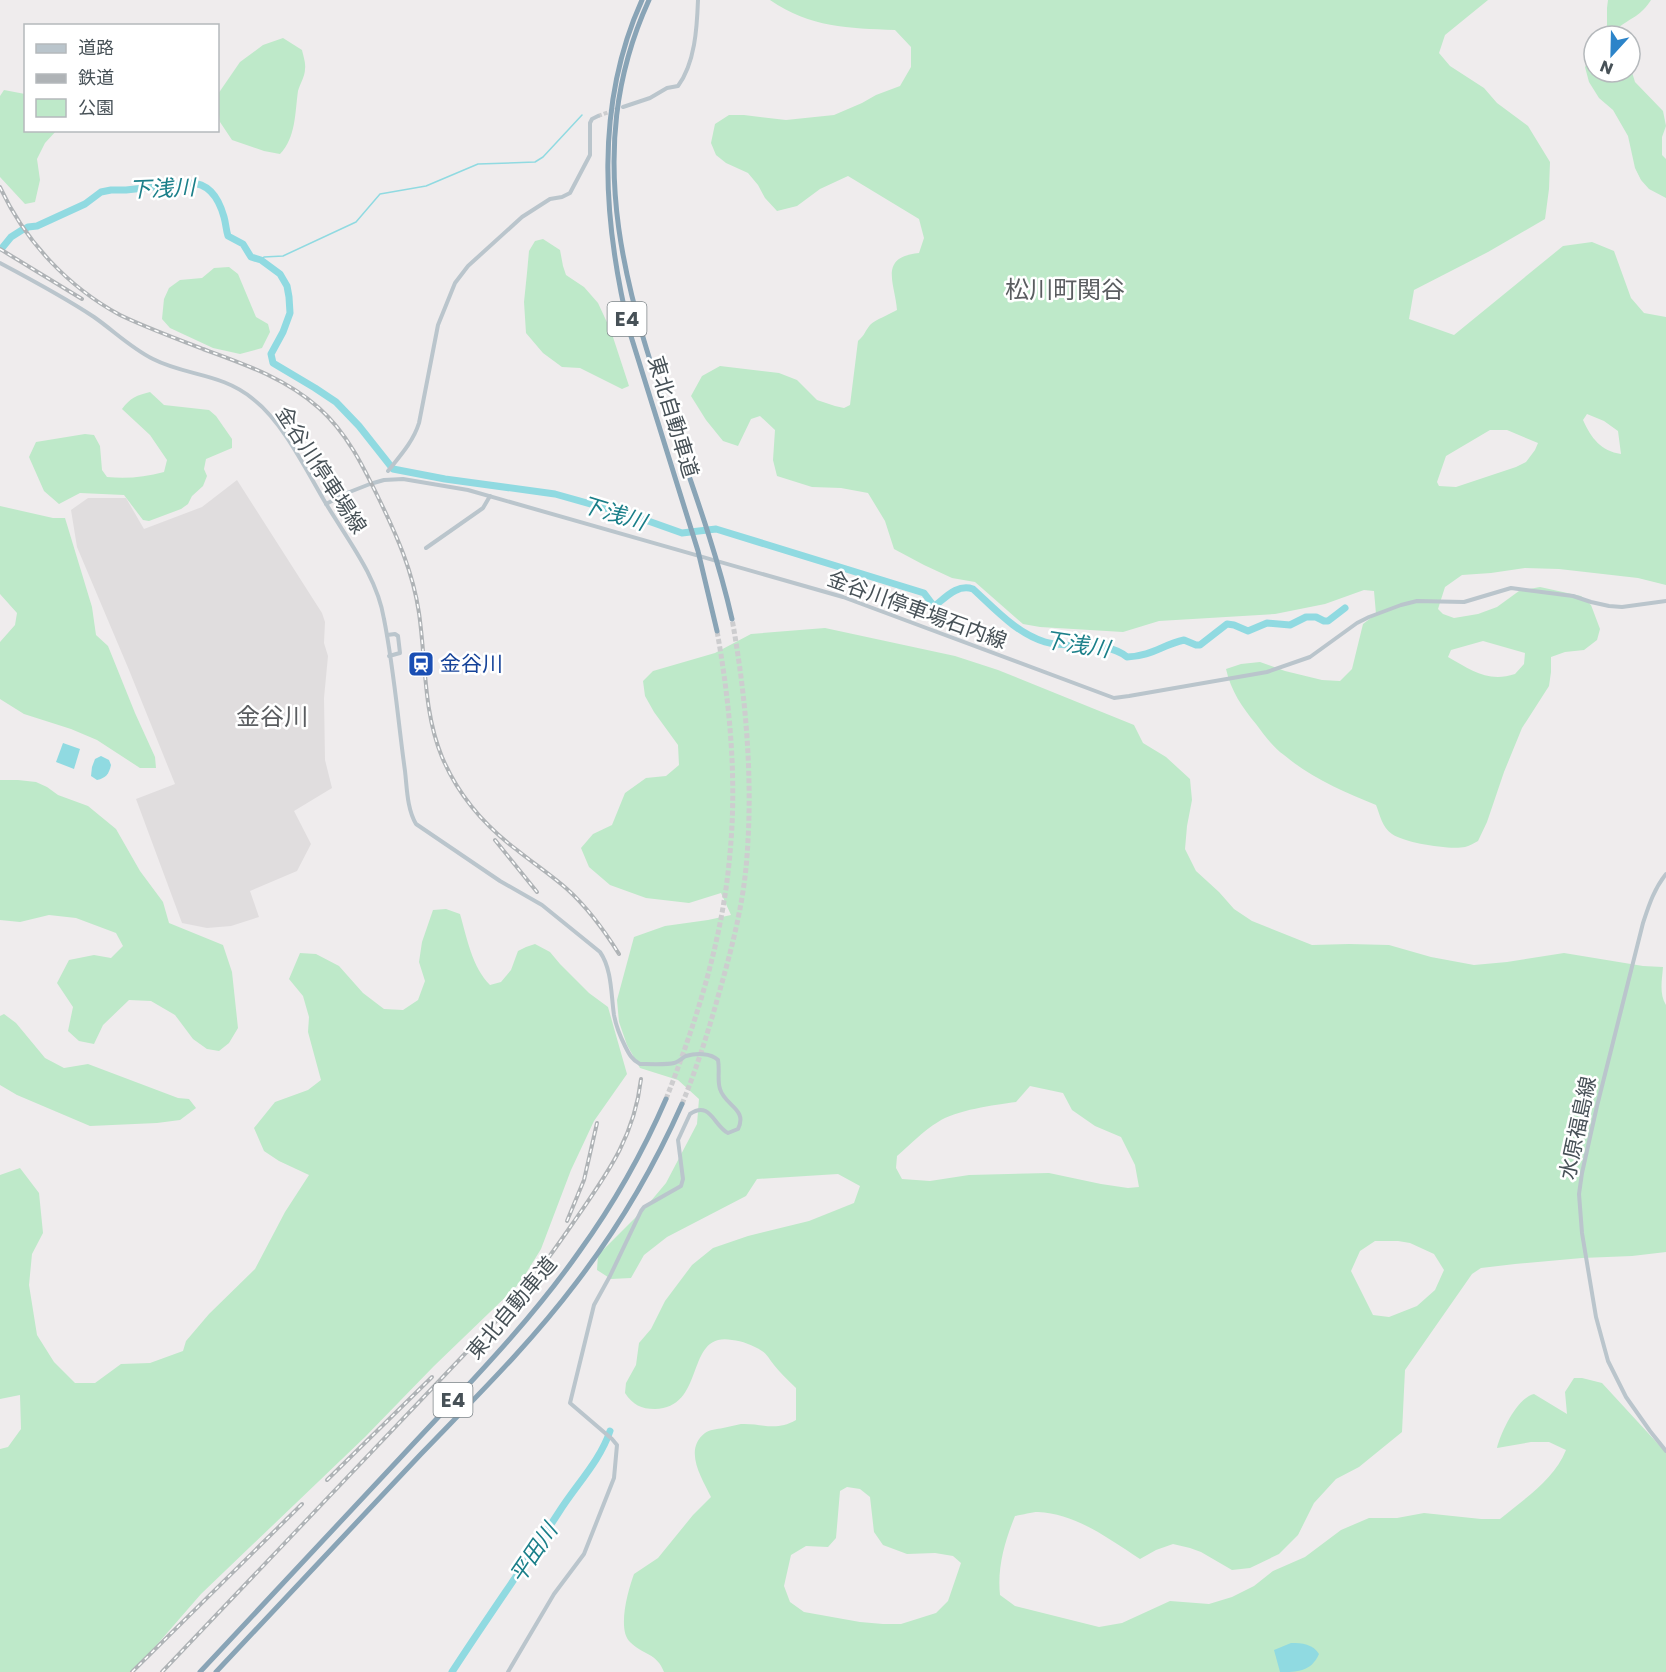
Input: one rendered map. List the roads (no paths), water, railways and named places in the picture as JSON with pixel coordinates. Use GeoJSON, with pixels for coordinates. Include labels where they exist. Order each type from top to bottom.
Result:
{"type":"FeatureCollection","features":[{"type":"Feature","properties":{"kind":"highway","name":"東北自動車道"},"geometry":{"type":"LineString","coordinates":[[642,0],[623,52],[609,120],[607,181],[612,240],[630,333],[698,551],[717,631]]}},
{"type":"Feature","properties":{"kind":"highway","name":"東北自動車道"},"geometry":{"type":"LineString","coordinates":[[649,0],[629,53],[615,122],[614,182],[620,238],[640,331],[715,549],[732,619]]}},
{"type":"Feature","properties":{"kind":"highway","name":"東北自動車道"},"geometry":{"type":"LineString","coordinates":[[200,1672],[462,1390],[545,1297],[581,1251],[602,1218],[639,1154],[666,1099]]}},
{"type":"Feature","properties":{"kind":"highway","name":"東北自動車道"},"geometry":{"type":"LineString","coordinates":[[216,1672],[474,1399],[575,1284],[614,1230],[639,1189],[682,1104]]}},
{"type":"Feature","properties":{"kind":"main road"},"geometry":{"type":"LineString","coordinates":[[623,107],[650,98],[681,83],[689,64],[698,0]]}},
{"type":"Feature","properties":{"kind":"main road"},"geometry":{"type":"LineString","coordinates":[[390,469],[412,440],[417,429],[438,325],[455,283],[468,266],[522,217],[550,199],[570,193],[590,155],[590,123],[598,116]]}},
{"type":"Feature","properties":{"kind":"main road","name":"金谷川停車場線"},"geometry":{"type":"LineString","coordinates":[[0,263],[92,316],[147,356],[237,387],[253,398],[274,421],[371,580],[381,605],[411,813],[416,824],[500,881],[542,905],[602,954],[617,1026],[635,1062],[671,1064],[692,1055],[715,1057],[718,1060],[718,1083],[721,1092],[740,1115],[741,1122],[738,1129],[728,1133],[722,1130],[705,1111],[699,1110],[690,1114],[678,1140],[683,1179],[681,1186],[644,1207],[641,1211],[594,1305],[570,1403],[617,1445],[614,1478],[584,1554],[554,1594],[508,1672]]}},
{"type":"Feature","properties":{"kind":"main road","name":"金谷川停車場石内線"},"geometry":{"type":"LineString","coordinates":[[326,504],[378,481],[414,481],[457,487],[854,601],[1114,698],[1267,672],[1310,657],[1369,617],[1417,601],[1464,602],[1511,588],[1573,596],[1610,606],[1622,607],[1666,601]]}},
{"type":"Feature","properties":{"kind":"main road"},"geometry":{"type":"LineString","coordinates":[[426,548],[483,508],[490,496]]}},
{"type":"Feature","properties":{"kind":"main road"},"geometry":{"type":"LineString","coordinates":[[387,635],[398,636],[400,653],[389,656]]}},
{"type":"Feature","properties":{"kind":"main road","name":"水原福島線"},"geometry":{"type":"LineString","coordinates":[[1666,874],[1651,898],[1643,923],[1597,1106],[1579,1194],[1582,1233],[1596,1317],[1608,1361],[1626,1397],[1666,1450]]}},
{"type":"Feature","properties":{"kind":"water"},"geometry":{"type":"Polygon","coordinates":[[[63,743],[80,749],[74,769],[56,762],[63,743]]]}},
{"type":"Feature","properties":{"kind":"water"},"geometry":{"type":"Polygon","coordinates":[[[101,756],[109,760],[111,765],[107,775],[97,780],[91,776],[92,767],[95,759],[101,756]]]}},
{"type":"Feature","properties":{"kind":"water"},"geometry":{"type":"Polygon","coordinates":[[[1291,1643],[1310,1646],[1319,1654],[1308,1668],[1280,1672],[1274,1650],[1291,1643]]]}},
{"type":"Feature","properties":{"kind":"waterway"},"geometry":{"type":"LineString","coordinates":[[261,260],[264,257],[283,256],[356,222],[380,194],[426,186],[478,164],[535,162],[543,157],[582,115]]}},
{"type":"Feature","properties":{"kind":"waterway","name":"下浅川"},"geometry":{"type":"LineString","coordinates":[[25,229],[37,226],[85,204],[101,192],[190,183],[208,189],[219,204],[228,236],[243,244],[251,257],[261,260],[280,274],[287,286],[290,313],[271,354],[273,363],[336,402],[359,426],[393,469],[445,479],[555,494],[637,517],[682,533],[716,529],[924,593],[933,605],[958,589],[973,589],[1006,620],[1034,638],[1055,644],[1108,648],[1127,657],[1143,655],[1184,640],[1200,645],[1227,624],[1248,631],[1267,623],[1290,625],[1306,617],[1328,621],[1345,608]]}},
{"type":"Feature","properties":{"kind":"waterway","name":"下浅川"},"geometry":{"type":"LineString","coordinates":[[2,248],[11,237],[22,230]]}},
{"type":"Feature","properties":{"kind":"waterway","name":"平田川"},"geometry":{"type":"LineString","coordinates":[[452,1672],[594,1463],[610,1431]]}},
{"type":"Feature","properties":{"kind":"tunnel"},"geometry":{"type":"LineString","coordinates":[[598,116],[620,108]]}},
{"type":"Feature","properties":{"kind":"tunnel"},"geometry":{"type":"LineString","coordinates":[[682,1104],[713,1016],[737,922],[746,872],[749,767],[741,678],[732,619]]}},
{"type":"Feature","properties":{"kind":"tunnel"},"geometry":{"type":"LineString","coordinates":[[666,1099],[707,978],[727,885],[733,797],[731,742],[726,686],[717,631]]}},
{"type":"Feature","properties":{"kind":"railway"},"geometry":{"type":"LineString","coordinates":[[0,187],[10,207],[35,244],[66,276],[101,304],[130,320],[249,366],[278,380],[306,397],[338,428],[354,450],[404,554],[419,613],[431,722],[449,771],[464,797],[483,820],[505,841],[575,896],[608,936],[619,954]]}},
{"type":"Feature","properties":{"kind":"railway"},"geometry":{"type":"LineString","coordinates":[[0,249],[82,299]]}},
{"type":"Feature","properties":{"kind":"railway"},"geometry":{"type":"LineString","coordinates":[[495,840],[537,892]]}},
{"type":"Feature","properties":{"kind":"railway"},"geometry":{"type":"LineString","coordinates":[[162,1672],[529,1284],[556,1248],[617,1156],[632,1120],[641,1079]]}},
{"type":"Feature","properties":{"kind":"railway"},"geometry":{"type":"LineString","coordinates":[[567,1221],[584,1180],[597,1123]]}},
{"type":"Feature","properties":{"kind":"railway"},"geometry":{"type":"LineString","coordinates":[[327,1480],[432,1377]]}},
{"type":"Feature","properties":{"kind":"railway"},"geometry":{"type":"LineString","coordinates":[[132,1672],[302,1504]]}},
{"type":"Feature","properties":{"kind":"place","name":"金谷川"},"geometry":{"type":"Point","coordinates":[421,664]}},
{"type":"Feature","properties":{"kind":"district","name":"松川町関谷"},"geometry":{"type":"Point","coordinates":[1065,290]}},
{"type":"Feature","properties":{"kind":"district","name":"金谷川"},"geometry":{"type":"Point","coordinates":[272,717]}}]}
